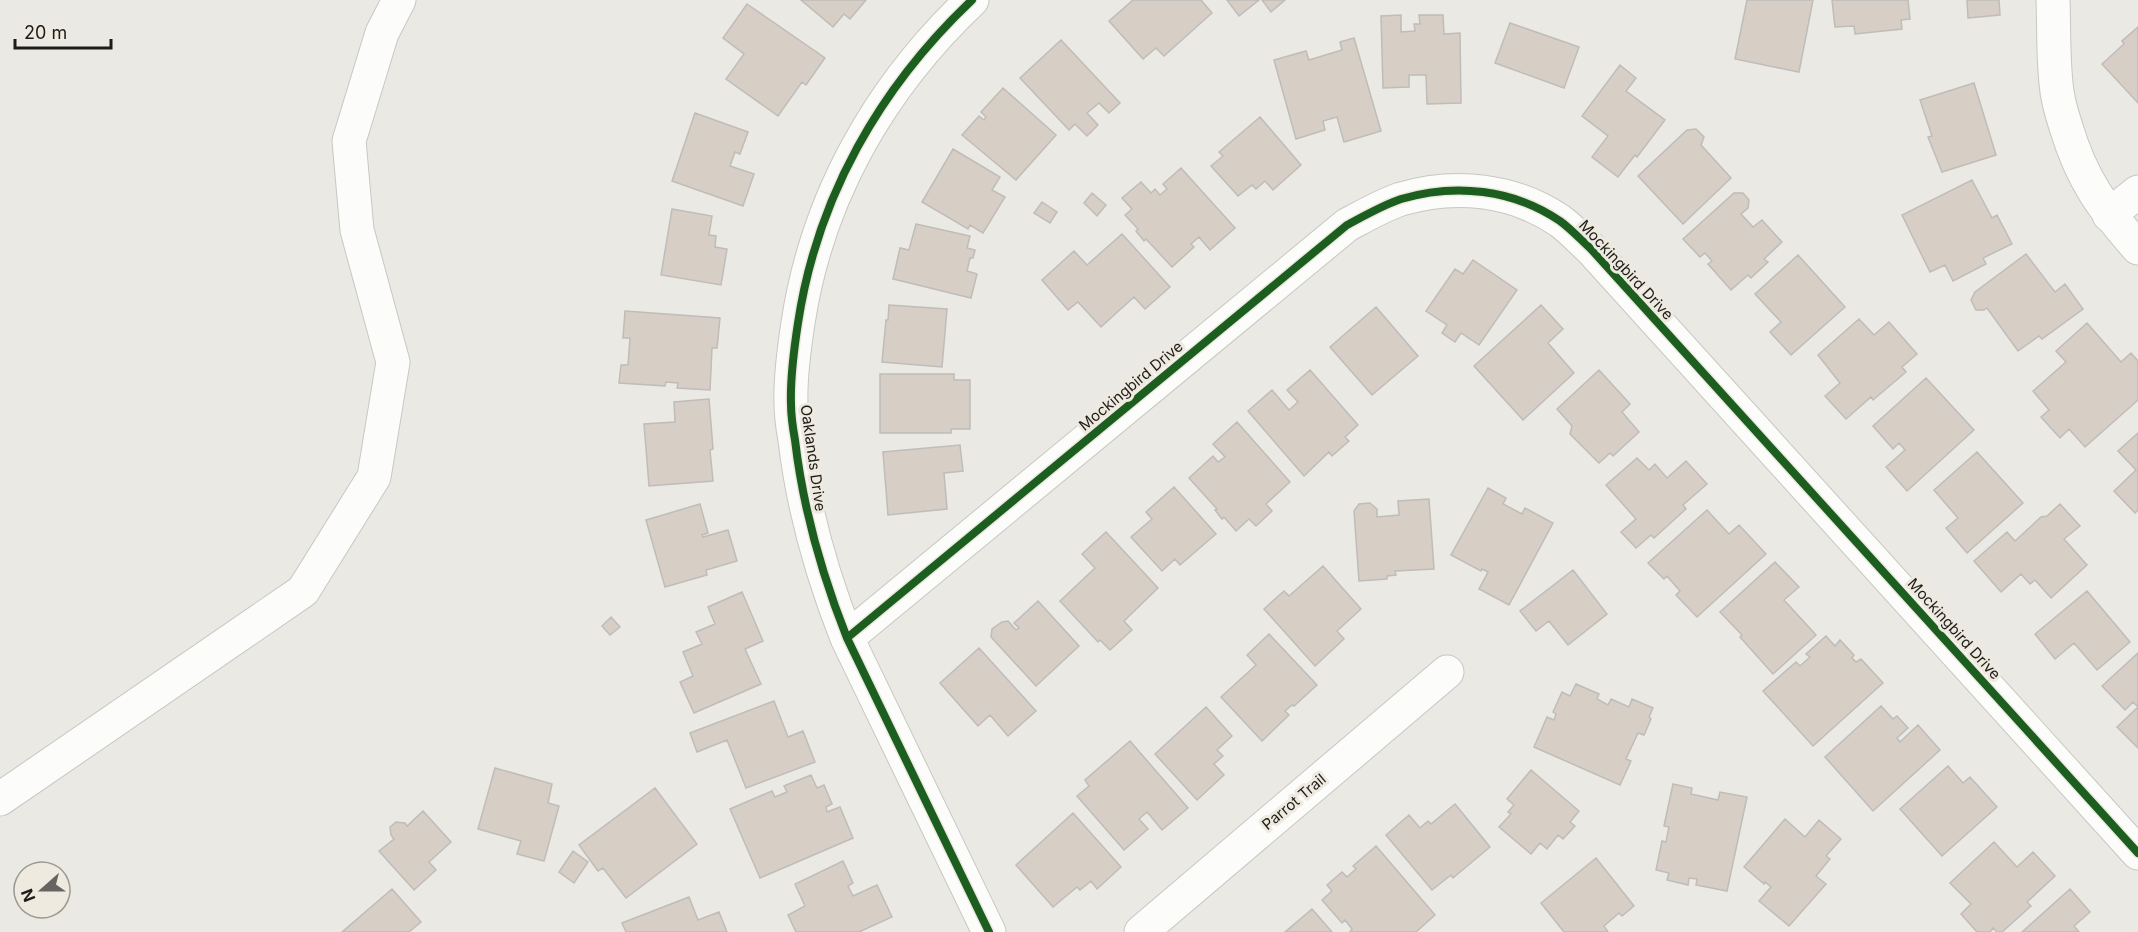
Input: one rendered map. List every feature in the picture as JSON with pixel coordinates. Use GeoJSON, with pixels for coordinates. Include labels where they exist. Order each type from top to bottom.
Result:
{"type":"FeatureCollection","features":[{"type":"Feature","properties":{"kind":"street"},"geometry":{"type":"LineString","coordinates":[[0,799],[303,591],[374,477],[393,362],[357,230],[349,141],[382,33],[399,0]]}},
{"type":"Feature","properties":{"kind":"street","name":"Oaklands Drive"},"geometry":{"type":"LineString","coordinates":[[972,0],[951,20],[907,73],[868,128],[840,179],[818,233],[803,289],[794,346],[790,404],[806,511],[820,562],[847,638],[989,932]]}},
{"type":"Feature","properties":{"kind":"street"},"geometry":{"type":"LineString","coordinates":[[2053,0],[2056,83],[2059,104],[2071,144],[2088,183],[2109,215],[2138,248]]}},
{"type":"Feature","properties":{"kind":"street","name":"Mockingbird Drive"},"geometry":{"type":"LineString","coordinates":[[847,638],[1347,225],[1399,200],[1431,191],[1485,191],[1534,207],[1560,221],[1591,249],[2138,853]]}},
{"type":"Feature","properties":{"kind":"street"},"geometry":{"type":"LineString","coordinates":[[2109,215],[2138,192]]}},
{"type":"Feature","properties":{"kind":"street","name":"Parrot Trail"},"geometry":{"type":"LineString","coordinates":[[1141,932],[1447,672]]}},
{"type":"Feature","properties":{"kind":"building"},"geometry":{"type":"Polygon","coordinates":[[[801,0],[866,0],[850,19],[844,14],[833,27],[801,0]]]}},
{"type":"Feature","properties":{"kind":"building"},"geometry":{"type":"Polygon","coordinates":[[[1133,0],[1201,0],[1212,13],[1164,56],[1156,48],[1143,59],[1109,21],[1133,0]]]}},
{"type":"Feature","properties":{"kind":"building"},"geometry":{"type":"Polygon","coordinates":[[[1227,0],[1259,0],[1239,16],[1227,0]]]}},
{"type":"Feature","properties":{"kind":"building"},"geometry":{"type":"Polygon","coordinates":[[[1262,0],[1285,0],[1271,12],[1262,0]]]}},
{"type":"Feature","properties":{"kind":"building"},"geometry":{"type":"Polygon","coordinates":[[[1747,0],[1813,0],[1799,72],[1735,59],[1747,0]]]}},
{"type":"Feature","properties":{"kind":"building"},"geometry":{"type":"Polygon","coordinates":[[[1832,0],[1908,0],[1910,19],[1901,20],[1902,29],[1855,34],[1854,26],[1835,27],[1832,0]]]}},
{"type":"Feature","properties":{"kind":"building"},"geometry":{"type":"Polygon","coordinates":[[[1967,0],[1999,0],[2000,15],[1968,18],[1967,0]]]}},
{"type":"Feature","properties":{"kind":"building"},"geometry":{"type":"Polygon","coordinates":[[[747,4],[825,58],[806,85],[802,82],[778,116],[726,79],[744,54],[723,38],[747,4]]]}},
{"type":"Feature","properties":{"kind":"building"},"geometry":{"type":"Polygon","coordinates":[[[1401,15],[1401,32],[1415,31],[1414,24],[1420,24],[1419,15],[1443,15],[1444,34],[1460,33],[1461,103],[1427,104],[1426,75],[1409,75],[1409,87],[1383,88],[1381,16],[1401,15]]]}},
{"type":"Feature","properties":{"kind":"building"},"geometry":{"type":"Polygon","coordinates":[[[1510,23],[1579,47],[1564,88],[1495,63],[1510,23]]]}},
{"type":"Feature","properties":{"kind":"building"},"geometry":{"type":"Polygon","coordinates":[[[2138,27],[2138,103],[2102,64],[2124,44],[2122,41],[2138,27]]]}},
{"type":"Feature","properties":{"kind":"building"},"geometry":{"type":"Polygon","coordinates":[[[1354,38],[1381,131],[1344,142],[1337,117],[1323,121],[1325,130],[1296,139],[1274,60],[1306,51],[1309,60],[1342,50],[1340,42],[1354,38]]]}},
{"type":"Feature","properties":{"kind":"building"},"geometry":{"type":"Polygon","coordinates":[[[1061,40],[1120,103],[1109,113],[1099,103],[1087,113],[1098,125],[1087,136],[1075,124],[1069,130],[1020,78],[1061,40]]]}},
{"type":"Feature","properties":{"kind":"building"},"geometry":{"type":"Polygon","coordinates":[[[1620,65],[1636,78],[1626,91],[1665,120],[1637,157],[1635,155],[1618,177],[1592,157],[1608,136],[1582,116],[1620,65]]]}},
{"type":"Feature","properties":{"kind":"building"},"geometry":{"type":"Polygon","coordinates":[[[1974,83],[1996,155],[1942,172],[1928,137],[1932,136],[1920,100],[1974,83]]]}},
{"type":"Feature","properties":{"kind":"building"},"geometry":{"type":"Polygon","coordinates":[[[1003,88],[1056,135],[1016,180],[962,135],[979,116],[984,120],[986,117],[981,112],[1003,88]]]}},
{"type":"Feature","properties":{"kind":"building"},"geometry":{"type":"Polygon","coordinates":[[[695,113],[748,132],[740,154],[735,152],[730,166],[754,174],[743,206],[672,181],[695,113]]]}},
{"type":"Feature","properties":{"kind":"building"},"geometry":{"type":"Polygon","coordinates":[[[1260,117],[1301,165],[1273,190],[1265,181],[1256,189],[1252,185],[1238,196],[1211,166],[1223,156],[1219,152],[1260,117]]]}},
{"type":"Feature","properties":{"kind":"building"},"geometry":{"type":"Polygon","coordinates":[[[1696,129],[1704,137],[1701,145],[1731,178],[1683,224],[1638,176],[1687,130],[1696,129]]]}},
{"type":"Feature","properties":{"kind":"building"},"geometry":{"type":"Polygon","coordinates":[[[953,149],[1000,177],[992,190],[1005,197],[983,233],[970,225],[968,229],[922,202],[953,149]]]}},
{"type":"Feature","properties":{"kind":"building"},"geometry":{"type":"Polygon","coordinates":[[[1181,168],[1235,228],[1210,250],[1199,237],[1191,244],[1194,247],[1172,267],[1136,231],[1138,229],[1125,215],[1132,209],[1122,198],[1141,182],[1151,193],[1155,189],[1160,195],[1167,189],[1163,184],[1181,168]]]}},
{"type":"Feature","properties":{"kind":"building"},"geometry":{"type":"Polygon","coordinates":[[[1972,180],[1992,218],[1997,215],[2012,244],[1983,258],[1986,264],[1953,281],[1945,265],[1930,272],[1902,215],[1972,180]]]}},
{"type":"Feature","properties":{"kind":"building"},"geometry":{"type":"Polygon","coordinates":[[[1092,193],[1106,205],[1097,216],[1084,203],[1092,193]]]}},
{"type":"Feature","properties":{"kind":"building"},"geometry":{"type":"Polygon","coordinates":[[[1734,193],[1743,193],[1749,200],[1748,208],[1741,214],[1753,227],[1762,220],[1782,242],[1764,259],[1768,262],[1751,278],[1748,275],[1731,290],[1708,264],[1712,261],[1705,253],[1700,257],[1683,239],[1734,193]]]}},
{"type":"Feature","properties":{"kind":"building"},"geometry":{"type":"Polygon","coordinates":[[[1042,202],[1057,212],[1050,223],[1034,213],[1042,202]]]}},
{"type":"Feature","properties":{"kind":"building"},"geometry":{"type":"Polygon","coordinates":[[[672,209],[712,216],[709,235],[716,236],[715,247],[727,249],[721,285],[661,275],[672,209]]]}},
{"type":"Feature","properties":{"kind":"building"},"geometry":{"type":"Polygon","coordinates":[[[916,224],[970,236],[967,248],[975,250],[973,258],[970,258],[967,271],[977,274],[971,298],[893,279],[900,248],[909,250],[916,224]]]}},
{"type":"Feature","properties":{"kind":"building"},"geometry":{"type":"Polygon","coordinates":[[[1122,234],[1170,287],[1145,309],[1134,297],[1101,327],[1078,302],[1068,310],[1042,280],[1074,251],[1087,265],[1122,234]]]}},
{"type":"Feature","properties":{"kind":"building"},"geometry":{"type":"Polygon","coordinates":[[[2026,254],[2055,292],[2065,284],[2083,309],[2042,339],[2039,336],[2018,351],[1987,308],[1976,310],[1971,300],[1975,292],[2026,254]]]}},
{"type":"Feature","properties":{"kind":"building"},"geometry":{"type":"Polygon","coordinates":[[[1798,255],[1845,307],[1791,355],[1770,332],[1781,322],[1755,294],[1798,255]]]}},
{"type":"Feature","properties":{"kind":"building"},"geometry":{"type":"Polygon","coordinates":[[[1473,260],[1517,290],[1479,345],[1461,333],[1455,342],[1442,333],[1447,325],[1426,311],[1455,269],[1463,274],[1473,260]]]}},
{"type":"Feature","properties":{"kind":"building"},"geometry":{"type":"Polygon","coordinates":[[[889,305],[947,309],[942,367],[882,362],[889,305]]]}},
{"type":"Feature","properties":{"kind":"building"},"geometry":{"type":"Polygon","coordinates":[[[1541,305],[1563,329],[1548,343],[1574,373],[1523,420],[1474,366],[1541,305]]]}},
{"type":"Feature","properties":{"kind":"building"},"geometry":{"type":"Polygon","coordinates":[[[1376,307],[1418,356],[1372,395],[1330,347],[1376,307]]]}},
{"type":"Feature","properties":{"kind":"building"},"geometry":{"type":"Polygon","coordinates":[[[625,311],[720,318],[717,348],[712,348],[710,390],[677,388],[678,383],[666,382],[665,386],[619,383],[621,365],[628,365],[630,338],[623,338],[625,311]]]}},
{"type":"Feature","properties":{"kind":"building"},"geometry":{"type":"Polygon","coordinates":[[[1859,319],[1874,335],[1889,322],[1917,354],[1902,367],[1906,372],[1873,400],[1871,397],[1846,419],[1825,396],[1840,383],[1818,355],[1859,319]]]}},
{"type":"Feature","properties":{"kind":"building"},"geometry":{"type":"Polygon","coordinates":[[[2087,323],[2121,362],[2131,353],[2138,361],[2138,400],[2085,447],[2069,429],[2060,438],[2041,417],[2049,410],[2033,391],[2066,362],[2056,351],[2087,323]]]}},
{"type":"Feature","properties":{"kind":"building"},"geometry":{"type":"Polygon","coordinates":[[[1310,370],[1358,425],[1345,437],[1349,441],[1332,456],[1329,452],[1304,476],[1248,411],[1272,390],[1289,410],[1298,402],[1287,390],[1310,370]]]}},
{"type":"Feature","properties":{"kind":"building"},"geometry":{"type":"Polygon","coordinates":[[[1599,370],[1630,404],[1622,412],[1639,432],[1613,456],[1610,453],[1599,463],[1570,434],[1572,426],[1557,409],[1599,370]]]}},
{"type":"Feature","properties":{"kind":"building"},"geometry":{"type":"Polygon","coordinates":[[[880,374],[954,374],[954,380],[970,380],[970,429],[951,429],[951,433],[880,433],[880,374]]]}},
{"type":"Feature","properties":{"kind":"building"},"geometry":{"type":"Polygon","coordinates":[[[1926,378],[1974,430],[1907,491],[1886,467],[1905,450],[1899,443],[1893,449],[1873,426],[1926,378]]]}},
{"type":"Feature","properties":{"kind":"building"},"geometry":{"type":"Polygon","coordinates":[[[709,399],[713,481],[649,486],[644,424],[675,422],[674,402],[709,399]]]}},
{"type":"Feature","properties":{"kind":"building"},"geometry":{"type":"Polygon","coordinates":[[[1237,422],[1290,482],[1266,504],[1272,511],[1256,526],[1249,519],[1236,531],[1224,517],[1222,519],[1215,510],[1217,509],[1189,478],[1213,456],[1218,462],[1225,457],[1213,444],[1237,422]]]}},
{"type":"Feature","properties":{"kind":"building"},"geometry":{"type":"Polygon","coordinates":[[[2138,433],[2138,510],[2135,513],[2114,491],[2136,470],[2118,451],[2138,433]]]}},
{"type":"Feature","properties":{"kind":"building"},"geometry":{"type":"Polygon","coordinates":[[[960,445],[963,471],[944,473],[947,509],[888,515],[883,452],[960,445]]]}},
{"type":"Feature","properties":{"kind":"building"},"geometry":{"type":"Polygon","coordinates":[[[1977,452],[2023,503],[1967,553],[1946,528],[1958,518],[1934,490],[1977,452]]]}},
{"type":"Feature","properties":{"kind":"building"},"geometry":{"type":"Polygon","coordinates":[[[1637,458],[1649,470],[1655,464],[1667,478],[1686,461],[1707,484],[1683,505],[1686,509],[1654,538],[1651,535],[1636,548],[1621,532],[1636,519],[1606,485],[1637,458]]]}},
{"type":"Feature","properties":{"kind":"building"},"geometry":{"type":"Polygon","coordinates":[[[1174,487],[1216,534],[1180,565],[1175,559],[1162,571],[1131,537],[1152,519],[1146,512],[1174,487]]]}},
{"type":"Feature","properties":{"kind":"building"},"geometry":{"type":"Polygon","coordinates":[[[1488,488],[1506,498],[1503,504],[1522,514],[1525,508],[1553,523],[1509,605],[1479,589],[1488,572],[1482,569],[1481,571],[1451,555],[1488,488]]]}},
{"type":"Feature","properties":{"kind":"building"},"geometry":{"type":"Polygon","coordinates":[[[1429,499],[1434,569],[1395,571],[1396,575],[1387,576],[1387,579],[1359,581],[1354,511],[1359,504],[1370,503],[1377,509],[1377,517],[1399,515],[1398,501],[1429,499]]]}},
{"type":"Feature","properties":{"kind":"building"},"geometry":{"type":"Polygon","coordinates":[[[700,504],[708,533],[702,535],[703,537],[728,530],[737,561],[706,570],[707,575],[665,587],[646,520],[700,504]]]}},
{"type":"Feature","properties":{"kind":"building"},"geometry":{"type":"Polygon","coordinates":[[[2060,504],[2080,526],[2064,539],[2087,565],[2051,598],[2035,580],[2030,584],[2021,574],[2001,592],[1974,561],[2007,532],[2015,541],[2041,517],[2047,516],[2060,504]]]}},
{"type":"Feature","properties":{"kind":"building"},"geometry":{"type":"Polygon","coordinates":[[[1707,510],[1729,534],[1739,525],[1766,554],[1697,617],[1676,595],[1680,591],[1667,576],[1664,579],[1648,563],[1707,510]]]}},
{"type":"Feature","properties":{"kind":"building"},"geometry":{"type":"Polygon","coordinates":[[[1106,532],[1158,588],[1124,621],[1132,630],[1110,650],[1100,640],[1098,642],[1060,601],[1095,568],[1082,554],[1106,532]]]}},
{"type":"Feature","properties":{"kind":"building"},"geometry":{"type":"Polygon","coordinates":[[[1775,562],[1799,587],[1784,600],[1816,635],[1773,674],[1720,612],[1775,562]]]}},
{"type":"Feature","properties":{"kind":"building"},"geometry":{"type":"Polygon","coordinates":[[[1323,566],[1361,609],[1337,631],[1344,639],[1315,666],[1264,609],[1284,591],[1289,596],[1323,566]]]}},
{"type":"Feature","properties":{"kind":"building"},"geometry":{"type":"Polygon","coordinates":[[[1573,570],[1607,614],[1568,645],[1549,621],[1536,631],[1520,611],[1573,570]]]}},
{"type":"Feature","properties":{"kind":"building"},"geometry":{"type":"Polygon","coordinates":[[[2087,591],[2130,642],[2097,670],[2074,643],[2055,659],[2035,634],[2087,591]]]}},
{"type":"Feature","properties":{"kind":"building"},"geometry":{"type":"Polygon","coordinates":[[[742,592],[763,641],[745,649],[761,684],[694,713],[680,682],[693,676],[683,652],[702,644],[696,632],[715,624],[708,607],[742,592]]]}},
{"type":"Feature","properties":{"kind":"building"},"geometry":{"type":"Polygon","coordinates":[[[1038,601],[1079,646],[1036,686],[991,637],[992,629],[1002,622],[1008,621],[1016,630],[1019,628],[1014,623],[1038,601]]]}},
{"type":"Feature","properties":{"kind":"building"},"geometry":{"type":"Polygon","coordinates":[[[611,617],[620,627],[610,635],[602,626],[611,617]]]}},
{"type":"Feature","properties":{"kind":"building"},"geometry":{"type":"Polygon","coordinates":[[[1269,634],[1317,685],[1285,711],[1289,715],[1262,741],[1221,697],[1256,665],[1247,655],[1269,634]]]}},
{"type":"Feature","properties":{"kind":"building"},"geometry":{"type":"Polygon","coordinates":[[[1826,636],[1835,646],[1840,640],[1854,655],[1852,658],[1856,662],[1861,659],[1883,683],[1813,746],[1763,691],[1796,662],[1800,666],[1810,657],[1806,654],[1826,636]]]}},
{"type":"Feature","properties":{"kind":"building"},"geometry":{"type":"Polygon","coordinates":[[[979,648],[1036,711],[1008,736],[990,715],[978,726],[940,683],[979,648]]]}},
{"type":"Feature","properties":{"kind":"building"},"geometry":{"type":"Polygon","coordinates":[[[2138,653],[2138,707],[2133,702],[2125,710],[2102,686],[2138,653]]]}},
{"type":"Feature","properties":{"kind":"building"},"geometry":{"type":"Polygon","coordinates":[[[1576,684],[1599,694],[1597,699],[1608,705],[1611,699],[1629,707],[1632,699],[1653,708],[1644,735],[1638,733],[1626,759],[1631,761],[1620,785],[1534,747],[1547,717],[1554,720],[1556,714],[1553,712],[1562,692],[1570,696],[1576,684]]]}},
{"type":"Feature","properties":{"kind":"building"},"geometry":{"type":"Polygon","coordinates":[[[774,701],[788,737],[803,731],[815,762],[746,788],[727,740],[697,752],[690,733],[774,701]]]}},
{"type":"Feature","properties":{"kind":"building"},"geometry":{"type":"Polygon","coordinates":[[[1881,706],[1893,719],[1897,716],[1908,728],[1897,738],[1900,742],[1918,725],[1940,750],[1873,811],[1825,757],[1881,706]]]}},
{"type":"Feature","properties":{"kind":"building"},"geometry":{"type":"Polygon","coordinates":[[[1206,707],[1232,736],[1217,750],[1223,756],[1214,764],[1224,775],[1197,800],[1155,754],[1206,707]]]}},
{"type":"Feature","properties":{"kind":"building"},"geometry":{"type":"Polygon","coordinates":[[[2138,707],[2138,748],[2117,727],[2138,707]]]}},
{"type":"Feature","properties":{"kind":"building"},"geometry":{"type":"Polygon","coordinates":[[[1130,741],[1188,808],[1162,830],[1147,812],[1139,819],[1148,829],[1124,850],[1077,796],[1089,786],[1085,780],[1130,741]]]}},
{"type":"Feature","properties":{"kind":"building"},"geometry":{"type":"Polygon","coordinates":[[[1948,766],[1963,783],[1970,777],[1997,807],[1942,856],[1900,809],[1948,766]]]}},
{"type":"Feature","properties":{"kind":"building"},"geometry":{"type":"Polygon","coordinates":[[[495,768],[552,784],[548,803],[559,806],[544,861],[517,854],[521,841],[478,829],[495,768]]]}},
{"type":"Feature","properties":{"kind":"building"},"geometry":{"type":"Polygon","coordinates":[[[1531,770],[1579,811],[1570,822],[1575,826],[1563,839],[1558,835],[1547,849],[1540,843],[1531,854],[1499,827],[1511,814],[1508,812],[1514,805],[1507,799],[1531,770]]]}},
{"type":"Feature","properties":{"kind":"building"},"geometry":{"type":"Polygon","coordinates":[[[811,775],[817,788],[824,785],[832,804],[826,807],[827,812],[840,807],[853,838],[760,878],[730,809],[772,791],[775,797],[787,792],[784,786],[811,775]]]}},
{"type":"Feature","properties":{"kind":"building"},"geometry":{"type":"Polygon","coordinates":[[[1673,784],[1692,788],[1691,794],[1718,800],[1720,792],[1747,797],[1727,891],[1696,885],[1697,879],[1689,878],[1688,885],[1667,880],[1669,873],[1656,870],[1662,841],[1666,842],[1669,827],[1664,826],[1673,784]]]}},
{"type":"Feature","properties":{"kind":"building"},"geometry":{"type":"Polygon","coordinates":[[[655,788],[697,844],[626,898],[603,868],[598,871],[579,845],[655,788]]]}},
{"type":"Feature","properties":{"kind":"building"},"geometry":{"type":"Polygon","coordinates":[[[1455,804],[1490,847],[1453,878],[1451,875],[1432,890],[1386,835],[1409,815],[1420,828],[1428,821],[1431,824],[1455,804]]]}},
{"type":"Feature","properties":{"kind":"building"},"geometry":{"type":"Polygon","coordinates":[[[423,811],[451,842],[429,862],[436,870],[414,890],[379,851],[394,839],[390,827],[396,822],[405,823],[407,826],[423,811]]]}},
{"type":"Feature","properties":{"kind":"building"},"geometry":{"type":"Polygon","coordinates":[[[1073,813],[1121,867],[1097,889],[1091,881],[1080,890],[1077,887],[1053,907],[1016,865],[1073,813]]]}},
{"type":"Feature","properties":{"kind":"building"},"geometry":{"type":"Polygon","coordinates":[[[1785,819],[1805,837],[1819,820],[1841,839],[1826,856],[1830,859],[1816,876],[1826,884],[1789,926],[1759,901],[1771,887],[1744,867],[1785,819]]]}},
{"type":"Feature","properties":{"kind":"building"},"geometry":{"type":"Polygon","coordinates":[[[1994,842],[2017,867],[2033,852],[2055,876],[2027,902],[2031,906],[2002,932],[1997,932],[1993,928],[1990,932],[1977,932],[1961,914],[1971,904],[1950,883],[1994,842]]]}},
{"type":"Feature","properties":{"kind":"building"},"geometry":{"type":"Polygon","coordinates":[[[1376,846],[1435,915],[1416,932],[1350,932],[1352,929],[1345,920],[1342,923],[1322,900],[1332,891],[1327,885],[1342,872],[1347,877],[1356,869],[1353,866],[1376,846]]]}},
{"type":"Feature","properties":{"kind":"building"},"geometry":{"type":"Polygon","coordinates":[[[573,851],[588,862],[574,883],[559,872],[573,851]]]}},
{"type":"Feature","properties":{"kind":"building"},"geometry":{"type":"Polygon","coordinates":[[[1596,858],[1634,906],[1622,916],[1619,913],[1604,926],[1608,932],[1564,932],[1541,903],[1596,858]]]}},
{"type":"Feature","properties":{"kind":"building"},"geometry":{"type":"Polygon","coordinates":[[[843,861],[853,883],[848,886],[853,896],[877,885],[892,917],[859,932],[796,932],[788,915],[805,906],[795,884],[843,861]]]}},
{"type":"Feature","properties":{"kind":"building"},"geometry":{"type":"Polygon","coordinates":[[[392,889],[421,922],[409,932],[342,932],[392,889]]]}},
{"type":"Feature","properties":{"kind":"building"},"geometry":{"type":"Polygon","coordinates":[[[2070,889],[2090,912],[2074,926],[2079,932],[2022,932],[2070,889]]]}},
{"type":"Feature","properties":{"kind":"building"},"geometry":{"type":"Polygon","coordinates":[[[689,897],[698,920],[719,912],[727,932],[626,932],[622,923],[689,897]]]}},
{"type":"Feature","properties":{"kind":"building"},"geometry":{"type":"Polygon","coordinates":[[[1312,909],[1332,932],[1285,932],[1312,909]]]}},
{"type":"Feature","properties":{"kind":"cycle path"},"geometry":{"type":"LineString","coordinates":[[972,0],[909,69],[882,107],[837,188],[820,232],[807,277],[794,353],[791,404],[808,516],[838,614],[847,638],[989,932]]}},
{"type":"Feature","properties":{"kind":"cycle path"},"geometry":{"type":"LineString","coordinates":[[847,638],[1347,225],[1394,201],[1421,194],[1463,190],[1483,192],[1523,202],[1542,210],[1564,224],[1591,249],[2138,853]]}}]}
